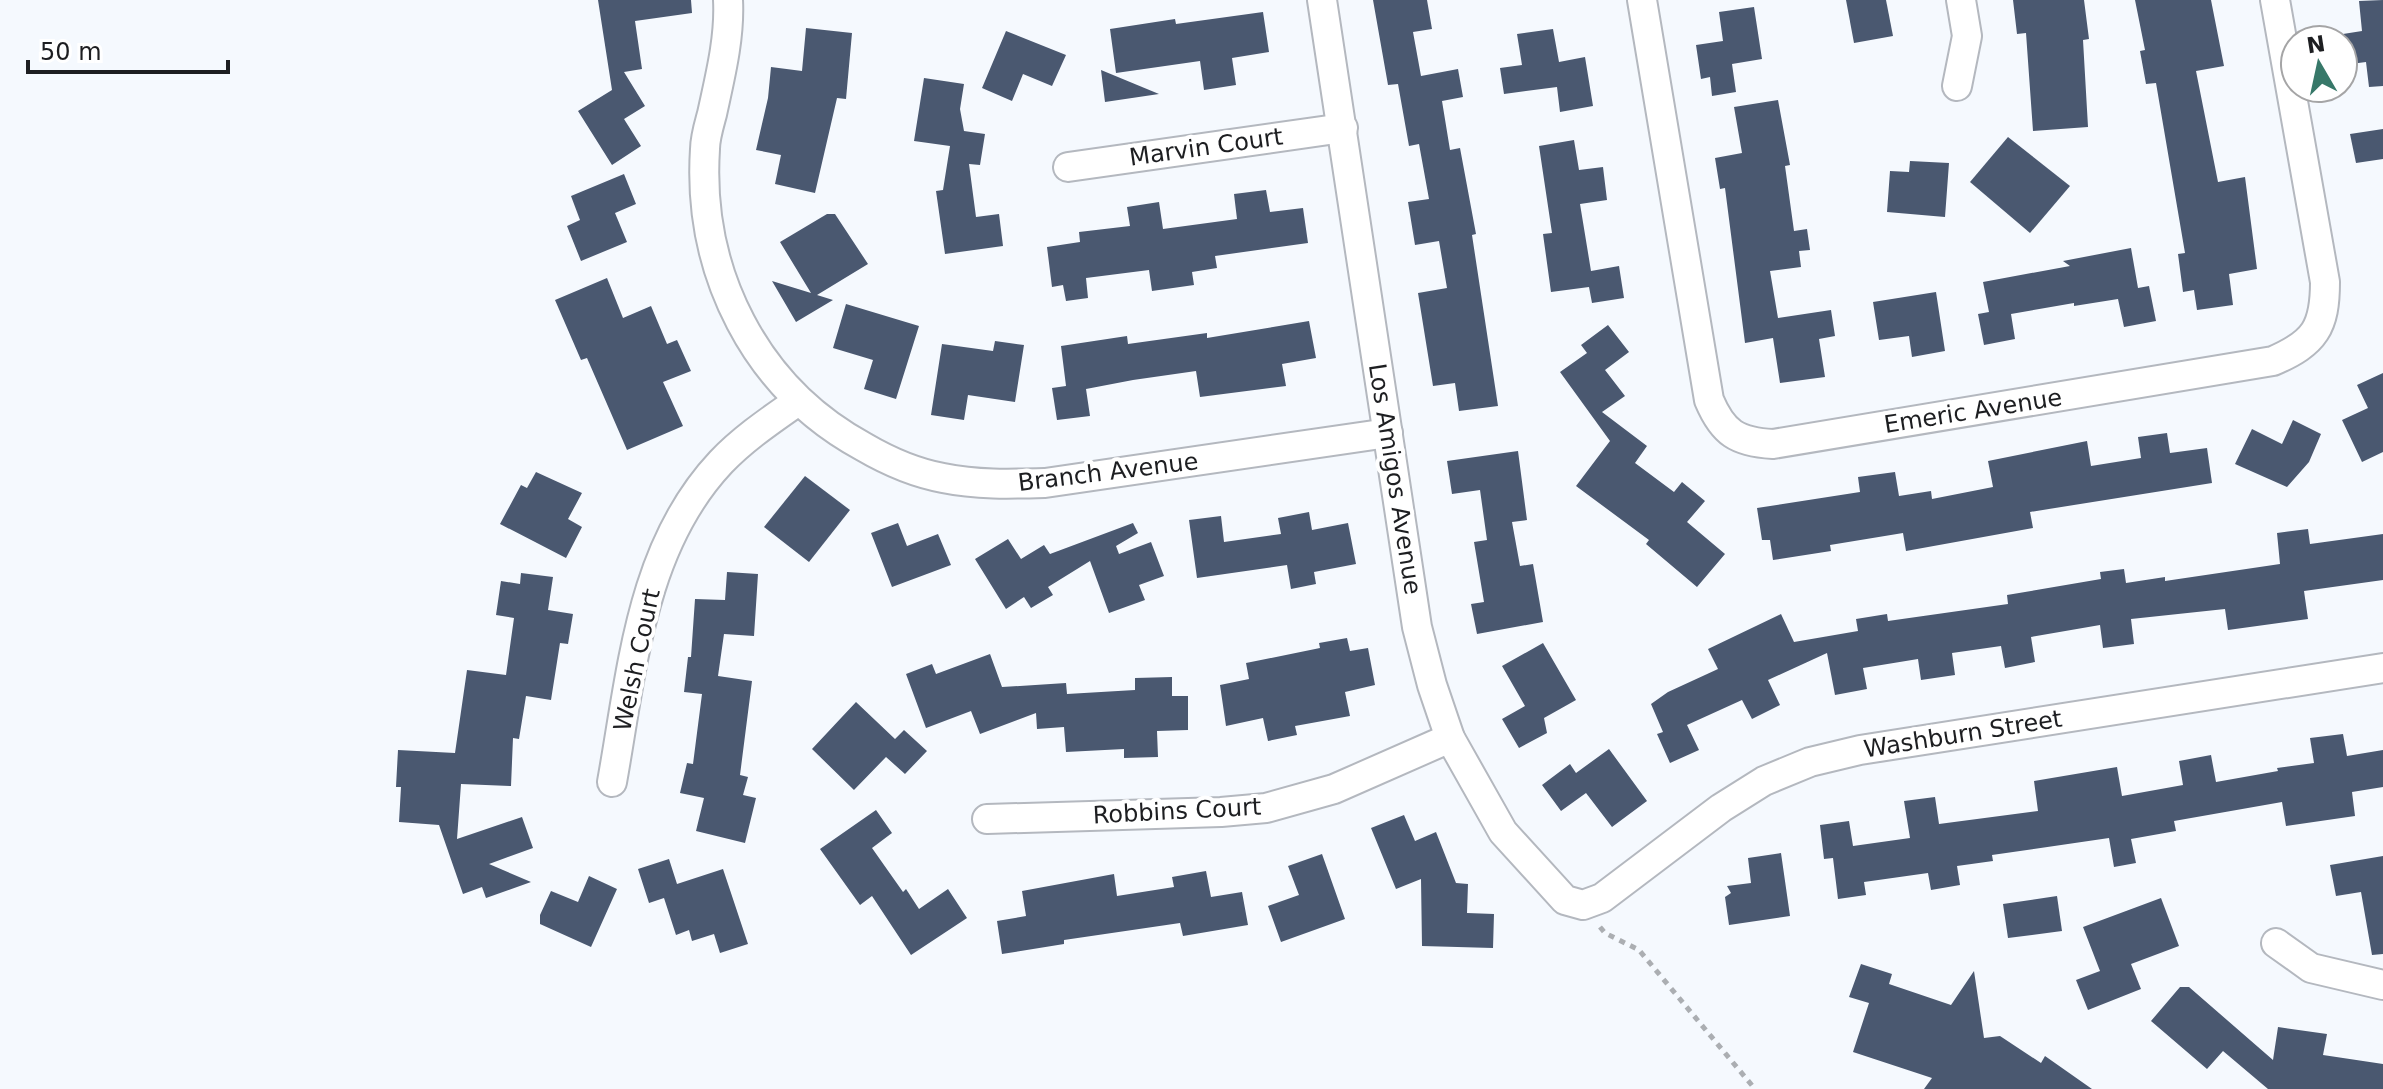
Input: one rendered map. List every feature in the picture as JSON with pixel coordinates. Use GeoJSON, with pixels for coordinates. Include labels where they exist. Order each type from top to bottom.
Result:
{"type":"FeatureCollection","features":[{"type":"Feature","properties":{"kind":"street","name":"Branch Avenue"},"geometry":{"type":"LineString","coordinates":[[728,0],[724,57],[705,148],[706,223],[718,273],[735,316],[763,361],[798,401],[842,436],[887,460],[940,478],[993,485],[1045,483],[1388,433]]}},
{"type":"Feature","properties":{"kind":"street","name":"Los Amigos Avenue"},"geometry":{"type":"LineString","coordinates":[[1322,0],[1417,627],[1432,685],[1450,738],[1503,832],[1565,900],[1583,905]]}},
{"type":"Feature","properties":{"kind":"street","name":"Emeric Avenue"},"geometry":{"type":"LineString","coordinates":[[1642,0],[1709,400],[1717,420],[1732,435],[1751,443],[1773,444],[2273,361],[2297,351],[2315,332],[2325,308],[2325,282],[2275,0]]}},
{"type":"Feature","properties":{"kind":"street"},"geometry":{"type":"LineString","coordinates":[[1957,86],[1967,36],[1961,0]]}},
{"type":"Feature","properties":{"kind":"street","name":"Marvin Court"},"geometry":{"type":"LineString","coordinates":[[1068,167],[1343,128]]}},
{"type":"Feature","properties":{"kind":"street","name":"Welsh Court"},"geometry":{"type":"LineString","coordinates":[[612,782],[645,604],[667,540],[689,503],[720,463],[746,439],[798,401]]}},
{"type":"Feature","properties":{"kind":"street","name":"Washburn Street"},"geometry":{"type":"LineString","coordinates":[[1583,905],[1602,898],[1721,808],[1764,781],[1810,762],[1860,750],[2383,668]]}},
{"type":"Feature","properties":{"kind":"street","name":"Robbins Court"},"geometry":{"type":"LineString","coordinates":[[987,819],[1266,808],[1334,789],[1450,738]]}},
{"type":"Feature","properties":{"kind":"street"},"geometry":{"type":"LineString","coordinates":[[2276,943],[2311,968],[2383,985]]}},
{"type":"Feature","properties":{"kind":"path"},"geometry":{"type":"LineString","coordinates":[[1583,905],[1605,933],[1639,950],[1755,1089]]}},
{"type":"Feature","properties":{"kind":"building"},"geometry":{"type":"Polygon","coordinates":[[[598,0],[691,0],[692,13],[635,21],[642,69],[624,72],[645,106],[624,119],[641,146],[612,165],[578,111],[612,90],[598,0]]]}},
{"type":"Feature","properties":{"kind":"building"},"geometry":{"type":"Polygon","coordinates":[[[1373,0],[1427,0],[1432,29],[1413,32],[1421,76],[1458,69],[1463,97],[1442,101],[1450,150],[1460,148],[1476,234],[1472,235],[1498,406],[1459,411],[1455,383],[1433,386],[1418,293],[1447,288],[1439,241],[1415,245],[1408,202],[1429,199],[1419,144],[1409,146],[1398,84],[1388,85],[1373,0]]]}},
{"type":"Feature","properties":{"kind":"building"},"geometry":{"type":"Polygon","coordinates":[[[1846,0],[1886,0],[1893,36],[1854,43],[1846,0]]]}},
{"type":"Feature","properties":{"kind":"building"},"geometry":{"type":"Polygon","coordinates":[[[2013,0],[2084,0],[2089,39],[2083,40],[2088,127],[2033,131],[2026,33],[2017,34],[2013,0]]]}},
{"type":"Feature","properties":{"kind":"building"},"geometry":{"type":"Polygon","coordinates":[[[2135,0],[2211,0],[2224,66],[2196,71],[2218,182],[2245,177],[2257,269],[2229,274],[2233,305],[2197,310],[2194,290],[2183,292],[2178,254],[2185,253],[2156,83],[2146,84],[2140,51],[2145,50],[2135,0]]]}},
{"type":"Feature","properties":{"kind":"building"},"geometry":{"type":"Polygon","coordinates":[[[2383,0],[2383,86],[2369,87],[2366,62],[2359,63],[2359,31],[2362,31],[2359,1],[2383,0]]]}},
{"type":"Feature","properties":{"kind":"building"},"geometry":{"type":"Polygon","coordinates":[[[1754,7],[1762,59],[1732,64],[1736,92],[1712,96],[1710,77],[1701,79],[1696,45],[1723,41],[1719,12],[1754,7]]]}},
{"type":"Feature","properties":{"kind":"building"},"geometry":{"type":"Polygon","coordinates":[[[1263,12],[1269,52],[1232,58],[1236,85],[1204,90],[1200,61],[1116,73],[1110,29],[1175,19],[1176,24],[1263,12]]]}},
{"type":"Feature","properties":{"kind":"building"},"geometry":{"type":"Polygon","coordinates":[[[806,28],[852,33],[846,99],[837,98],[815,193],[775,184],[781,155],[756,150],[768,98],[771,67],[802,71],[806,28]]]}},
{"type":"Feature","properties":{"kind":"building"},"geometry":{"type":"Polygon","coordinates":[[[1553,29],[1559,62],[1585,57],[1593,106],[1560,112],[1557,87],[1504,94],[1500,68],[1522,65],[1517,34],[1553,29]]]}},
{"type":"Feature","properties":{"kind":"building"},"geometry":{"type":"Polygon","coordinates":[[[1006,31],[1066,55],[1052,86],[1023,74],[1012,101],[982,88],[1006,31]]]}},
{"type":"Feature","properties":{"kind":"building"},"geometry":{"type":"Polygon","coordinates":[[[1101,70],[1159,94],[1105,102],[1101,70]]]}},
{"type":"Feature","properties":{"kind":"building"},"geometry":{"type":"Polygon","coordinates":[[[924,78],[964,84],[960,109],[964,131],[985,134],[980,165],[969,164],[976,217],[999,214],[1003,246],[945,254],[936,191],[943,190],[950,146],[914,141],[924,78]]]}},
{"type":"Feature","properties":{"kind":"building"},"geometry":{"type":"Polygon","coordinates":[[[1778,100],[1790,165],[1785,166],[1794,231],[1807,229],[1810,250],[1799,251],[1801,267],[1770,271],[1778,318],[1831,310],[1835,336],[1819,339],[1825,377],[1780,383],[1773,338],[1745,343],[1725,188],[1720,189],[1715,158],[1742,153],[1734,107],[1778,100]]]}},
{"type":"Feature","properties":{"kind":"building"},"geometry":{"type":"Polygon","coordinates":[[[2383,129],[2383,159],[2356,163],[2350,134],[2383,129]]]}},
{"type":"Feature","properties":{"kind":"building"},"geometry":{"type":"Polygon","coordinates":[[[2008,137],[2070,186],[2030,233],[1970,182],[2008,137]]]}},
{"type":"Feature","properties":{"kind":"building"},"geometry":{"type":"Polygon","coordinates":[[[1574,140],[1579,170],[1603,167],[1607,200],[1580,204],[1591,271],[1619,266],[1624,298],[1592,303],[1589,287],[1551,292],[1543,234],[1552,233],[1539,146],[1574,140]]]}},
{"type":"Feature","properties":{"kind":"building"},"geometry":{"type":"Polygon","coordinates":[[[1910,161],[1949,163],[1945,217],[1887,212],[1890,171],[1909,172],[1910,161]]]}},
{"type":"Feature","properties":{"kind":"building"},"geometry":{"type":"Polygon","coordinates":[[[624,174],[636,204],[615,213],[627,242],[581,261],[567,226],[580,220],[571,196],[624,174]]]}},
{"type":"Feature","properties":{"kind":"building"},"geometry":{"type":"Polygon","coordinates":[[[1266,190],[1270,212],[1303,208],[1308,243],[1215,256],[1217,268],[1192,272],[1194,285],[1152,291],[1149,270],[1086,278],[1088,298],[1066,301],[1063,285],[1052,287],[1047,247],[1080,242],[1079,232],[1130,226],[1127,207],[1159,202],[1163,229],[1237,219],[1234,194],[1266,190]]]}},
{"type":"Feature","properties":{"kind":"building"},"geometry":{"type":"Polygon","coordinates":[[[827,214],[835,214],[868,264],[817,295],[833,300],[796,322],[772,281],[811,293],[780,242],[827,214]]]}},
{"type":"Feature","properties":{"kind":"building"},"geometry":{"type":"Polygon","coordinates":[[[2131,248],[2138,288],[2149,286],[2156,321],[2124,327],[2118,299],[2074,306],[2074,303],[2011,314],[2015,339],[1984,345],[1978,314],[1989,312],[1983,282],[2070,266],[2063,261],[2131,248]]]}},
{"type":"Feature","properties":{"kind":"building"},"geometry":{"type":"Polygon","coordinates":[[[607,278],[623,318],[651,306],[667,344],[677,340],[691,371],[663,382],[683,426],[627,450],[587,358],[581,360],[555,300],[607,278]]]}},
{"type":"Feature","properties":{"kind":"building"},"geometry":{"type":"Polygon","coordinates":[[[1936,292],[1945,351],[1912,357],[1909,336],[1879,340],[1873,302],[1936,292]]]}},
{"type":"Feature","properties":{"kind":"building"},"geometry":{"type":"Polygon","coordinates":[[[846,304],[919,326],[896,399],[864,389],[873,360],[833,348],[846,304]]]}},
{"type":"Feature","properties":{"kind":"building"},"geometry":{"type":"Polygon","coordinates":[[[1309,321],[1316,358],[1282,364],[1286,386],[1200,397],[1196,371],[1133,380],[1086,389],[1090,416],[1057,420],[1052,388],[1066,386],[1061,346],[1127,336],[1128,344],[1207,333],[1207,338],[1309,321]]]}},
{"type":"Feature","properties":{"kind":"building"},"geometry":{"type":"Polygon","coordinates":[[[1608,325],[1629,352],[1605,370],[1625,396],[1602,412],[1647,446],[1635,463],[1674,492],[1682,482],[1705,501],[1687,522],[1725,554],[1697,587],[1646,544],[1649,540],[1576,486],[1610,441],[1560,372],[1587,353],[1581,345],[1608,325]]]}},
{"type":"Feature","properties":{"kind":"building"},"geometry":{"type":"Polygon","coordinates":[[[995,341],[1024,345],[1015,402],[968,395],[964,420],[931,415],[942,344],[993,351],[995,341]]]}},
{"type":"Feature","properties":{"kind":"building"},"geometry":{"type":"Polygon","coordinates":[[[2383,373],[2383,452],[2362,462],[2342,420],[2368,408],[2357,385],[2383,373]]]}},
{"type":"Feature","properties":{"kind":"building"},"geometry":{"type":"Polygon","coordinates":[[[2293,420],[2321,434],[2309,462],[2287,487],[2235,464],[2252,429],[2282,444],[2293,420]]]}},
{"type":"Feature","properties":{"kind":"building"},"geometry":{"type":"Polygon","coordinates":[[[2167,433],[2170,453],[2207,448],[2212,483],[2030,512],[2033,528],[1906,551],[1903,533],[1830,545],[1831,551],[1773,560],[1770,540],[1762,540],[1757,508],[1860,492],[1858,477],[1895,472],[1899,496],[1931,491],[1932,499],[1993,487],[1988,461],[2087,441],[2091,466],[2141,458],[2138,437],[2167,433]]]}},
{"type":"Feature","properties":{"kind":"building"},"geometry":{"type":"Polygon","coordinates":[[[1518,451],[1527,520],[1512,522],[1520,566],[1533,564],[1543,622],[1477,634],[1471,604],[1484,602],[1474,542],[1487,540],[1480,490],[1452,494],[1447,461],[1518,451]]]}},
{"type":"Feature","properties":{"kind":"building"},"geometry":{"type":"Polygon","coordinates":[[[536,472],[582,493],[568,519],[582,527],[566,558],[500,524],[521,485],[527,488],[536,472]]]}},
{"type":"Feature","properties":{"kind":"building"},"geometry":{"type":"Polygon","coordinates":[[[805,476],[850,510],[809,562],[764,527],[805,476]]]}},
{"type":"Feature","properties":{"kind":"building"},"geometry":{"type":"Polygon","coordinates":[[[1309,512],[1312,530],[1348,523],[1356,564],[1314,572],[1316,584],[1291,589],[1287,565],[1197,578],[1189,520],[1221,516],[1224,542],[1281,534],[1278,518],[1309,512]]]}},
{"type":"Feature","properties":{"kind":"building"},"geometry":{"type":"Polygon","coordinates":[[[898,523],[907,546],[938,534],[951,565],[892,587],[871,533],[898,523]]]}},
{"type":"Feature","properties":{"kind":"building"},"geometry":{"type":"Polygon","coordinates":[[[1133,523],[1138,533],[1116,546],[1119,554],[1151,542],[1164,576],[1139,585],[1145,600],[1109,613],[1090,561],[1048,587],[1053,595],[1031,608],[1024,597],[1006,609],[975,559],[1008,539],[1021,559],[1044,545],[1050,554],[1133,523]]]}},
{"type":"Feature","properties":{"kind":"building"},"geometry":{"type":"Polygon","coordinates":[[[2308,529],[2310,544],[2383,534],[2383,580],[2304,591],[2308,619],[2228,630],[2225,609],[2131,619],[2134,644],[2103,648],[2100,625],[2031,637],[2035,662],[2005,668],[2001,646],[1952,653],[1955,675],[1921,680],[1918,659],[1863,668],[1867,689],[1835,695],[1827,653],[1768,680],[1780,705],[1752,719],[1742,700],[1687,725],[1699,750],[1670,763],[1657,734],[1663,732],[1651,704],[1668,692],[1718,669],[1708,649],[1781,614],[1794,642],[1858,631],[1856,619],[1887,614],[1888,621],[2008,604],[2007,595],[2101,579],[2100,572],[2124,569],[2126,583],[2165,577],[2165,581],[2280,564],[2277,533],[2308,529]]]}},
{"type":"Feature","properties":{"kind":"building"},"geometry":{"type":"Polygon","coordinates":[[[727,572],[758,574],[754,636],[724,634],[718,676],[752,681],[740,775],[748,777],[743,795],[756,798],[745,843],[696,831],[704,798],[680,793],[687,763],[693,764],[702,694],[684,692],[688,657],[691,657],[695,599],[725,600],[727,572]]]}},
{"type":"Feature","properties":{"kind":"building"},"geometry":{"type":"Polygon","coordinates":[[[521,573],[553,577],[548,610],[573,614],[568,644],[560,643],[551,700],[526,696],[519,739],[513,738],[511,786],[461,784],[457,839],[522,817],[533,848],[489,864],[531,882],[486,898],[482,887],[463,894],[439,825],[399,822],[401,787],[396,787],[398,750],[455,753],[467,670],[506,675],[514,618],[496,615],[501,581],[520,584],[521,573]]]}},
{"type":"Feature","properties":{"kind":"building"},"geometry":{"type":"Polygon","coordinates":[[[1347,638],[1350,651],[1368,648],[1375,685],[1345,692],[1350,716],[1295,726],[1297,735],[1268,741],[1263,718],[1226,726],[1220,685],[1249,679],[1246,663],[1320,648],[1319,643],[1347,638]]]}},
{"type":"Feature","properties":{"kind":"building"},"geometry":{"type":"Polygon","coordinates":[[[1543,643],[1576,700],[1544,718],[1547,733],[1519,748],[1502,719],[1525,706],[1502,666],[1543,643]]]}},
{"type":"Feature","properties":{"kind":"building"},"geometry":{"type":"Polygon","coordinates":[[[990,654],[1002,687],[1066,683],[1067,694],[1135,690],[1135,678],[1172,677],[1172,696],[1188,696],[1188,730],[1157,731],[1158,757],[1124,758],[1124,749],[1066,752],[1064,727],[1037,729],[1036,713],[980,734],[971,711],[926,728],[906,674],[932,664],[936,674],[990,654]]]}},
{"type":"Feature","properties":{"kind":"building"},"geometry":{"type":"Polygon","coordinates":[[[856,702],[895,739],[904,730],[927,751],[905,774],[886,757],[854,790],[812,749],[856,702]]]}},
{"type":"Feature","properties":{"kind":"building"},"geometry":{"type":"Polygon","coordinates":[[[2343,734],[2347,756],[2383,750],[2383,787],[2352,792],[2355,816],[2286,826],[2282,802],[2174,821],[2176,831],[2131,839],[2136,863],[2114,867],[2109,838],[1992,855],[1993,861],[1957,866],[1960,885],[1931,890],[1928,873],[1864,882],[1866,895],[1838,899],[1833,858],[1824,859],[1820,825],[1849,821],[1853,846],[1910,838],[1904,801],[1935,797],[1939,824],[2038,811],[2034,781],[2117,767],[2122,796],[2183,785],[2179,761],[2211,755],[2216,782],[2314,763],[2310,738],[2343,734]]]}},
{"type":"Feature","properties":{"kind":"building"},"geometry":{"type":"Polygon","coordinates":[[[1609,749],[1647,801],[1612,827],[1586,793],[1561,811],[1542,785],[1570,764],[1576,773],[1609,749]]]}},
{"type":"Feature","properties":{"kind":"building"},"geometry":{"type":"Polygon","coordinates":[[[876,810],[892,833],[872,848],[903,892],[906,889],[919,909],[948,889],[967,918],[911,955],[872,896],[860,905],[820,849],[876,810]]]}},
{"type":"Feature","properties":{"kind":"building"},"geometry":{"type":"Polygon","coordinates":[[[1404,815],[1415,841],[1436,832],[1456,883],[1468,884],[1467,913],[1494,914],[1493,948],[1422,946],[1421,879],[1396,889],[1371,828],[1404,815]]]}},
{"type":"Feature","properties":{"kind":"building"},"geometry":{"type":"Polygon","coordinates":[[[1781,853],[1790,916],[1729,925],[1725,897],[1731,893],[1727,886],[1751,883],[1748,858],[1781,853]]]}},
{"type":"Feature","properties":{"kind":"building"},"geometry":{"type":"Polygon","coordinates":[[[1322,854],[1345,919],[1281,942],[1268,906],[1299,895],[1288,866],[1322,854]]]}},
{"type":"Feature","properties":{"kind":"building"},"geometry":{"type":"Polygon","coordinates":[[[2383,856],[2383,954],[2372,955],[2361,892],[2336,896],[2330,865],[2383,856]]]}},
{"type":"Feature","properties":{"kind":"building"},"geometry":{"type":"Polygon","coordinates":[[[669,859],[677,884],[723,869],[748,944],[720,953],[714,934],[692,941],[689,930],[676,935],[664,898],[649,903],[638,869],[669,859]]]}},
{"type":"Feature","properties":{"kind":"building"},"geometry":{"type":"Polygon","coordinates":[[[1206,871],[1211,897],[1242,892],[1248,925],[1183,936],[1180,923],[1064,940],[1064,944],[1002,954],[997,921],[1026,916],[1022,891],[1114,874],[1117,896],[1174,887],[1172,877],[1206,871]]]}},
{"type":"Feature","properties":{"kind":"building"},"geometry":{"type":"Polygon","coordinates":[[[589,876],[617,889],[591,947],[540,924],[540,915],[551,891],[578,902],[589,876]]]}},
{"type":"Feature","properties":{"kind":"building"},"geometry":{"type":"Polygon","coordinates":[[[2057,896],[2062,931],[2008,938],[2003,904],[2057,896]]]}},
{"type":"Feature","properties":{"kind":"building"},"geometry":{"type":"Polygon","coordinates":[[[2161,898],[2179,946],[2131,964],[2141,989],[2088,1010],[2076,980],[2100,971],[2083,927],[2161,898]]]}},
{"type":"Feature","properties":{"kind":"building"},"geometry":{"type":"Polygon","coordinates":[[[1861,964],[1892,974],[1889,984],[1951,1005],[1974,971],[1984,1038],[2000,1036],[2041,1063],[2045,1056],[2092,1089],[1924,1089],[1932,1078],[1853,1052],[1869,1003],[1849,997],[1861,964]]]}},
{"type":"Feature","properties":{"kind":"building"},"geometry":{"type":"Polygon","coordinates":[[[2180,987],[2189,987],[2273,1060],[2278,1027],[2327,1034],[2323,1055],[2383,1064],[2383,1089],[2268,1089],[2223,1051],[2207,1069],[2151,1021],[2180,987]]]}}]}
